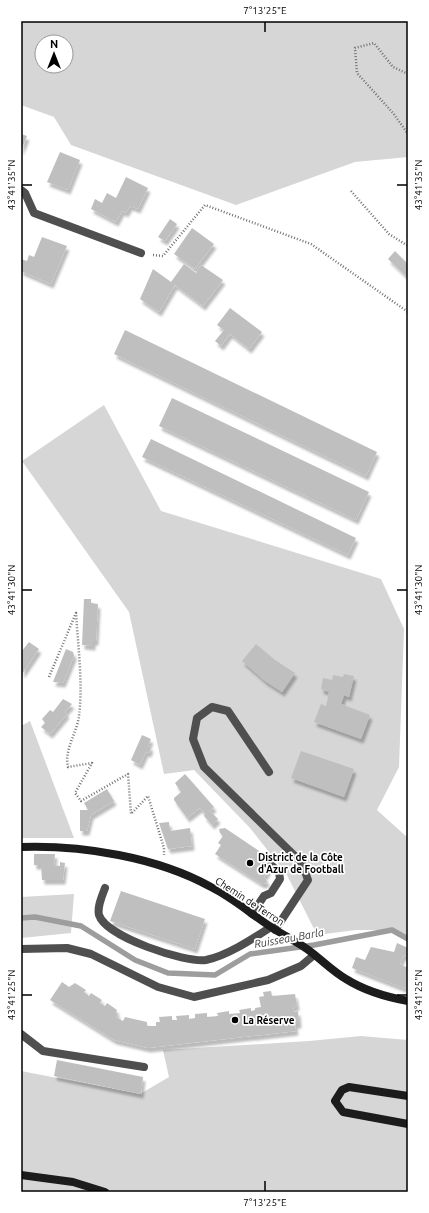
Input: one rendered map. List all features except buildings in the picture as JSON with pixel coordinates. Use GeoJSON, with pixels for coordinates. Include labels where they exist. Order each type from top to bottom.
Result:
{"type":"FeatureCollection","features":[{"type":"Feature","properties":{"kind":"street","name":"Chemin de Terron"},"geometry":{"type":"LineString","coordinates":[[21,847],[59,847],[91,851],[162,867],[185,874],[212,887],[311,952],[345,979],[365,989],[388,997],[408,1001]]}},
{"type":"Feature","properties":{"kind":"street"},"geometry":{"type":"LineString","coordinates":[[408,1096],[349,1087],[342,1090],[335,1101],[343,1112],[408,1124]]}},
{"type":"Feature","properties":{"kind":"street"},"geometry":{"type":"LineString","coordinates":[[21,1175],[73,1182],[106,1192]]}},
{"type":"Feature","properties":{"kind":"lane"},"geometry":{"type":"LineString","coordinates":[[21,190],[25,193],[34,213],[140,253]]}},
{"type":"Feature","properties":{"kind":"lane"},"geometry":{"type":"LineString","coordinates":[[105,888],[99,905],[99,915],[105,923],[130,940],[180,959],[206,960],[243,945],[273,928],[308,880],[302,863],[204,768],[193,739],[197,718],[212,707],[228,711],[269,772]]}},
{"type":"Feature","properties":{"kind":"lane"},"geometry":{"type":"LineString","coordinates":[[252,914],[264,896],[271,893],[280,879],[279,872],[271,865]]}},
{"type":"Feature","properties":{"kind":"lane"},"geometry":{"type":"LineString","coordinates":[[21,949],[67,948],[91,954],[158,987],[194,997],[268,980],[301,966],[311,952]]}},
{"type":"Feature","properties":{"kind":"lane"},"geometry":{"type":"LineString","coordinates":[[21,1034],[43,1051],[144,1067]]}},
{"type":"Feature","properties":{"kind":"path"},"geometry":{"type":"LineString","coordinates":[[408,74],[393,67],[374,43],[355,48],[357,73],[393,112],[408,134]]}},
{"type":"Feature","properties":{"kind":"path"},"geometry":{"type":"LineString","coordinates":[[351,191],[389,234],[408,246]]}},
{"type":"Feature","properties":{"kind":"path"},"geometry":{"type":"LineString","coordinates":[[140,253],[163,256],[205,205],[311,244],[408,312]]}},
{"type":"Feature","properties":{"kind":"path"},"geometry":{"type":"LineString","coordinates":[[49,677],[76,613],[79,655],[79,717],[66,759],[68,767],[92,762],[75,793],[81,801],[128,774],[131,814],[148,796],[164,848],[162,867]]}},
{"type":"Feature","properties":{"kind":"shaded area"},"geometry":{"type":"Polygon","coordinates":[[[21,21],[408,21],[408,157],[355,162],[236,205],[71,145],[54,117],[21,105],[21,21]]]}},
{"type":"Feature","properties":{"kind":"shaded area"},"geometry":{"type":"Polygon","coordinates":[[[104,405],[161,511],[381,579],[404,629],[399,767],[377,810],[408,838],[408,939],[392,930],[356,930],[317,935],[287,875],[250,828],[194,770],[164,774],[129,612],[22,461],[104,405]]]}},
{"type":"Feature","properties":{"kind":"shaded area"},"geometry":{"type":"Polygon","coordinates":[[[30,721],[74,838],[21,838],[21,726],[30,721]]]}},
{"type":"Feature","properties":{"kind":"shaded area"},"geometry":{"type":"Polygon","coordinates":[[[74,894],[71,933],[21,938],[21,897],[74,894]]]}},
{"type":"Feature","properties":{"kind":"shaded area"},"geometry":{"type":"Polygon","coordinates":[[[361,1036],[408,1040],[408,1192],[21,1192],[21,1071],[140,1094],[169,1077],[163,1050],[309,1041],[361,1036]]]}},
{"type":"Feature","properties":{"kind":"waterway","name":"Ruisseau Barla"},"geometry":{"type":"LineString","coordinates":[[21,918],[35,917],[81,926],[135,960],[168,973],[215,975],[250,954],[314,945],[392,930],[408,939]]}},
{"type":"Feature","properties":{"kind":"place","name":"District de la Côte d'Azur de Football"},"geometry":{"type":"Point","coordinates":[250,863]}},
{"type":"Feature","properties":{"kind":"place","name":"La Réserve"},"geometry":{"type":"Point","coordinates":[235,1020]}}]}
